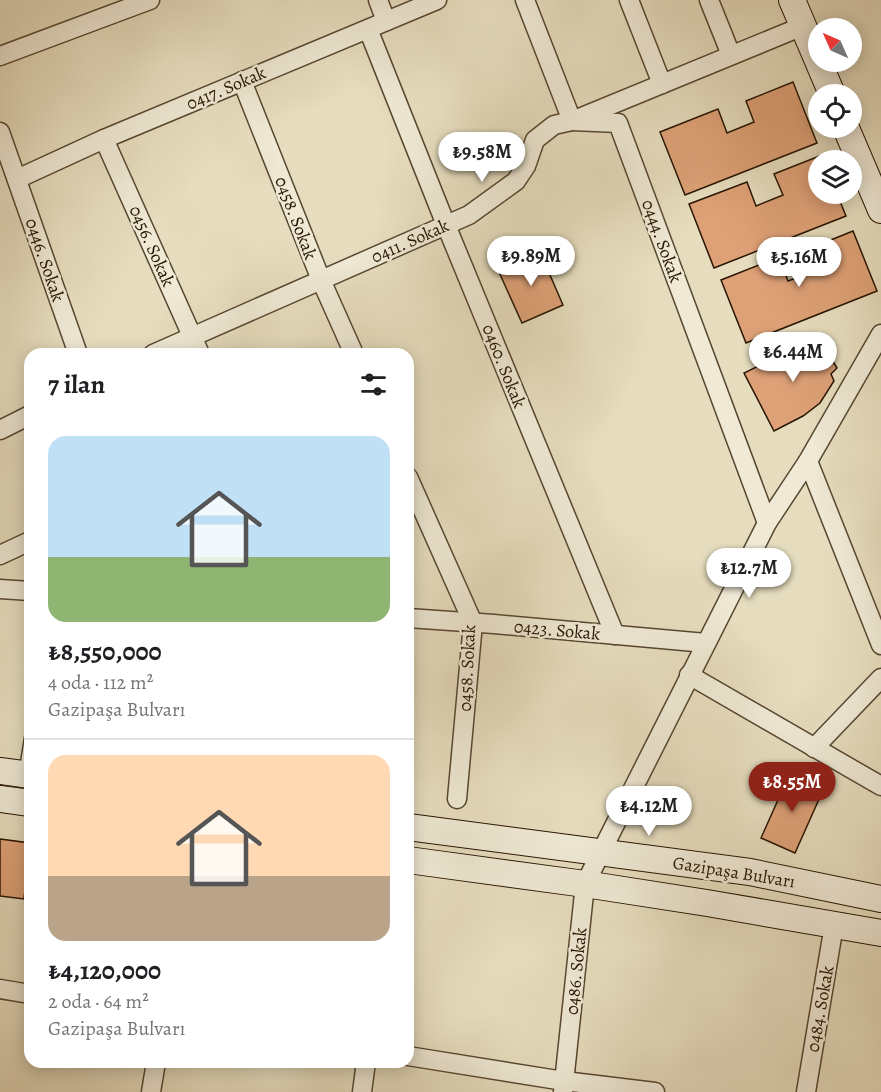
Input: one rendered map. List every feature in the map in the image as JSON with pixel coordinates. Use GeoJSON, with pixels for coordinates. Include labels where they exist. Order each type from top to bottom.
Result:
{"type":"FeatureCollection","features":[{"type":"Feature","properties":{"kind":"main road"},"geometry":{"type":"LineString","coordinates":[[794,1],[828,84]]}},
{"type":"Feature","properties":{"kind":"main road"},"geometry":{"type":"LineString","coordinates":[[850,138],[881,210]]}},
{"type":"Feature","properties":{"kind":"main road"},"geometry":{"type":"LineString","coordinates":[[0,799],[24,802]]}},
{"type":"Feature","properties":{"kind":"main road","name":"Gazipaşa Bulvarı"},"geometry":{"type":"LineString","coordinates":[[414,827],[750,872],[881,899]]}},
{"type":"Feature","properties":{"kind":"main road","name":"Gazipaşa Bulvarı"},"geometry":{"type":"LineString","coordinates":[[414,861],[585,884],[881,933]]}},
{"type":"Feature","properties":{"kind":"street"},"geometry":{"type":"LineString","coordinates":[[0,56],[150,0]]}},
{"type":"Feature","properties":{"kind":"street"},"geometry":{"type":"LineString","coordinates":[[378,0],[386,21]]}},
{"type":"Feature","properties":{"kind":"street","name":"0417. Sokak"},"geometry":{"type":"LineString","coordinates":[[17,179],[104,139],[437,0]]}},
{"type":"Feature","properties":{"kind":"street"},"geometry":{"type":"LineString","coordinates":[[525,0],[572,121]]}},
{"type":"Feature","properties":{"kind":"street"},"geometry":{"type":"LineString","coordinates":[[629,0],[662,84]]}},
{"type":"Feature","properties":{"kind":"street"},"geometry":{"type":"LineString","coordinates":[[709,0],[731,56]]}},
{"type":"Feature","properties":{"kind":"street","name":"0411. Sokak"},"geometry":{"type":"LineString","coordinates":[[166,348],[469,215],[516,181],[526,166],[535,140],[554,125],[572,121],[803,26]]}},
{"type":"Feature","properties":{"kind":"street","name":"0460. Sokak"},"geometry":{"type":"LineString","coordinates":[[368,29],[615,635]]}},
{"type":"Feature","properties":{"kind":"street","name":"0458. Sokak"},"geometry":{"type":"LineString","coordinates":[[242,81],[321,280],[351,348]]}},
{"type":"Feature","properties":{"kind":"street","name":"0444. Sokak"},"geometry":{"type":"LineString","coordinates":[[572,121],[618,123],[767,523]]}},
{"type":"Feature","properties":{"kind":"street","name":"0446. Sokak"},"geometry":{"type":"LineString","coordinates":[[0,132],[76,348]]}},
{"type":"Feature","properties":{"kind":"street","name":"0456. Sokak"},"geometry":{"type":"LineString","coordinates":[[104,139],[198,348]]}},
{"type":"Feature","properties":{"kind":"street","name":"0486. Sokak"},"geometry":{"type":"LineString","coordinates":[[564,1087],[585,884],[767,523],[808,461],[881,334]]}},
{"type":"Feature","properties":{"kind":"street"},"geometry":{"type":"LineString","coordinates":[[0,430],[24,417]]}},
{"type":"Feature","properties":{"kind":"street"},"geometry":{"type":"LineString","coordinates":[[808,461],[881,645]]}},
{"type":"Feature","properties":{"kind":"street","name":"0458. Sokak"},"geometry":{"type":"LineString","coordinates":[[414,490],[473,623],[457,800]]}},
{"type":"Feature","properties":{"kind":"street"},"geometry":{"type":"LineString","coordinates":[[0,555],[24,544]]}},
{"type":"Feature","properties":{"kind":"street"},"geometry":{"type":"LineString","coordinates":[[0,589],[24,591]]}},
{"type":"Feature","properties":{"kind":"street","name":"0423. Sokak"},"geometry":{"type":"LineString","coordinates":[[414,618],[706,644]]}},
{"type":"Feature","properties":{"kind":"street"},"geometry":{"type":"LineString","coordinates":[[689,675],[881,786]]}},
{"type":"Feature","properties":{"kind":"street"},"geometry":{"type":"LineString","coordinates":[[814,747],[881,678]]}},
{"type":"Feature","properties":{"kind":"street","name":"0484. Sokak"},"geometry":{"type":"LineString","coordinates":[[806,1092],[834,925]]}},
{"type":"Feature","properties":{"kind":"street"},"geometry":{"type":"LineString","coordinates":[[0,989],[24,993]]}},
{"type":"Feature","properties":{"kind":"street"},"geometry":{"type":"LineString","coordinates":[[414,1057],[564,1087],[655,1092]]}},
{"type":"Feature","properties":{"kind":"street"},"geometry":{"type":"LineString","coordinates":[[151,1092],[155,1068]]}},
{"type":"Feature","properties":{"kind":"street"},"geometry":{"type":"LineString","coordinates":[[362,1092],[365,1068]]}},
{"type":"Feature","properties":{"kind":"lane"},"geometry":{"type":"LineString","coordinates":[[18,774],[24,754]]}},
{"type":"Feature","properties":{"kind":"building"},"geometry":{"type":"Polygon","coordinates":[[[793,82],[808,120],[808,138],[815,138],[817,143],[685,195],[660,132],[718,109],[727,133],[754,122],[746,101],[793,82]]]}},
{"type":"Feature","properties":{"kind":"building"},"geometry":{"type":"Polygon","coordinates":[[[808,161],[808,204],[841,204],[846,216],[714,268],[689,204],[747,182],[756,206],[783,195],[774,174],[808,161]]]}},
{"type":"Feature","properties":{"kind":"building"},"geometry":{"type":"Polygon","coordinates":[[[853,231],[877,291],[746,343],[721,280],[779,257],[788,281],[814,271],[806,250],[853,231]]]}},
{"type":"Feature","properties":{"kind":"building"},"geometry":{"type":"Polygon","coordinates":[[[540,252],[563,305],[522,323],[498,270],[540,252]]]}},
{"type":"Feature","properties":{"kind":"building"},"geometry":{"type":"Polygon","coordinates":[[[818,337],[837,368],[831,374],[834,381],[820,403],[803,416],[774,431],[744,373],[818,337]]]}},
{"type":"Feature","properties":{"kind":"building"},"geometry":{"type":"Polygon","coordinates":[[[790,773],[824,788],[795,853],[761,838],[790,773]]]}},
{"type":"Feature","properties":{"kind":"building"},"geometry":{"type":"Polygon","coordinates":[[[0,839],[24,842],[24,899],[0,896],[0,839]]]}}]}
